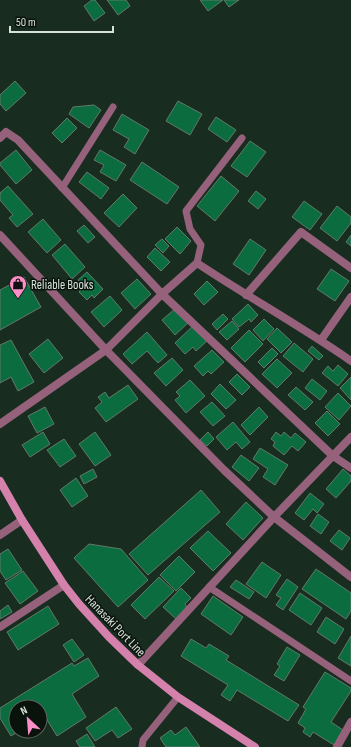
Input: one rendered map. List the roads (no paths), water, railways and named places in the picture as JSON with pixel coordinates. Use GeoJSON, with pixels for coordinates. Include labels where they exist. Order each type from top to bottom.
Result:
{"type":"FeatureCollection","features":[{"type":"Feature","properties":{"kind":"main road","name":"Hanasaki Port Line"},"geometry":{"type":"LineString","coordinates":[[0,481],[22,520],[64,585],[109,637],[138,665],[178,697],[255,747]]}},
{"type":"Feature","properties":{"kind":"street"},"geometry":{"type":"LineString","coordinates":[[0,138],[6,132],[18,140],[162,294],[333,456],[351,468]]}},
{"type":"Feature","properties":{"kind":"street"},"geometry":{"type":"LineString","coordinates":[[246,295],[301,232],[351,268]]}},
{"type":"Feature","properties":{"kind":"street"},"geometry":{"type":"LineString","coordinates":[[0,235],[106,350],[224,470],[274,517],[351,577]]}},
{"type":"Feature","properties":{"kind":"street"},"geometry":{"type":"LineString","coordinates":[[0,424],[106,350],[162,294],[197,264],[321,340],[351,361]]}},
{"type":"Feature","properties":{"kind":"street"},"geometry":{"type":"LineString","coordinates":[[321,340],[351,298]]}},
{"type":"Feature","properties":{"kind":"street"},"geometry":{"type":"LineString","coordinates":[[138,665],[274,517],[351,436]]}},
{"type":"Feature","properties":{"kind":"street"},"geometry":{"type":"LineString","coordinates":[[0,535],[22,520]]}},
{"type":"Feature","properties":{"kind":"street"},"geometry":{"type":"LineString","coordinates":[[0,627],[64,585]]}},
{"type":"Feature","properties":{"kind":"street"},"geometry":{"type":"LineString","coordinates":[[337,747],[351,722]]}},
{"type":"Feature","properties":{"kind":"lane"},"geometry":{"type":"LineString","coordinates":[[62,188],[113,107]]}},
{"type":"Feature","properties":{"kind":"lane"},"geometry":{"type":"LineString","coordinates":[[197,264],[201,245],[190,229],[186,211],[242,138]]}},
{"type":"Feature","properties":{"kind":"lane"},"geometry":{"type":"LineString","coordinates":[[209,587],[351,681]]}},
{"type":"Feature","properties":{"kind":"lane"},"geometry":{"type":"LineString","coordinates":[[142,747],[143,740],[178,697]]}},
{"type":"Feature","properties":{"kind":"place","name":"Reliable Books"},"geometry":{"type":"Point","coordinates":[18,299]}}]}
